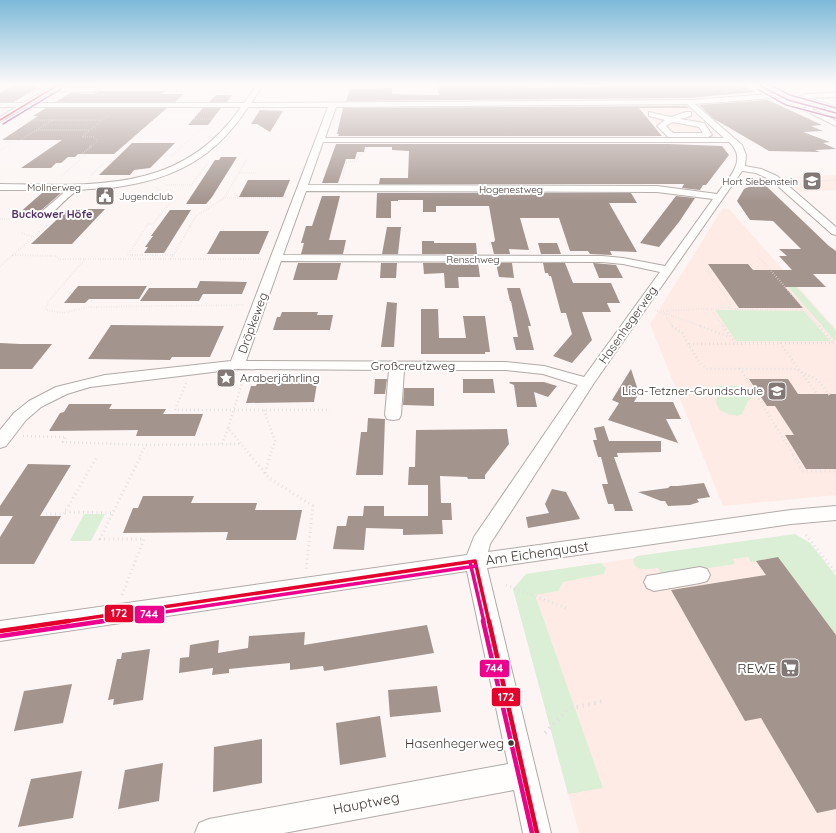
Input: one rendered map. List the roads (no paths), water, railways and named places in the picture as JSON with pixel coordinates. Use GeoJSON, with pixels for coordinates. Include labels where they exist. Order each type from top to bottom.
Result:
{"type":"FeatureCollection","features":[{"type":"Feature","properties":{"kind":"street","name":"Mollnerweg"},"geometry":{"type":"LineString","coordinates":[[0,187],[76,187],[134,183],[158,177],[185,165],[202,155],[222,138],[232,124]]}},
{"type":"Feature","properties":{"kind":"street","name":"Dröpkeweg"},"geometry":{"type":"LineString","coordinates":[[0,442],[17,418],[26,410],[47,396],[78,385],[112,379],[242,368],[272,258],[303,188],[327,124]]}},
{"type":"Feature","properties":{"kind":"street"},"geometry":{"type":"LineString","coordinates":[[673,124],[665,130],[672,135],[695,133],[708,135],[705,130],[683,124]]}},
{"type":"Feature","properties":{"kind":"street"},"geometry":{"type":"LineString","coordinates":[[680,124],[688,127],[695,133]]}},
{"type":"Feature","properties":{"kind":"street"},"geometry":{"type":"LineString","coordinates":[[713,124],[731,140],[742,154],[743,160],[740,168],[758,171],[774,178],[836,232]]}},
{"type":"Feature","properties":{"kind":"street"},"geometry":{"type":"LineString","coordinates":[[321,140],[731,140]]}},
{"type":"Feature","properties":{"kind":"street","name":"Hasenhegerweg"},"geometry":{"type":"LineString","coordinates":[[475,561],[481,542],[587,383],[740,168]]}},
{"type":"Feature","properties":{"kind":"street"},"geometry":{"type":"LineString","coordinates":[[44,219],[76,187]]}},
{"type":"Feature","properties":{"kind":"street","name":"Hogenestweg"},"geometry":{"type":"LineString","coordinates":[[303,188],[657,189],[719,197]]}},
{"type":"Feature","properties":{"kind":"street","name":"Renschweg"},"geometry":{"type":"LineString","coordinates":[[272,258],[602,259],[623,260],[668,270]]}},
{"type":"Feature","properties":{"kind":"street"},"geometry":{"type":"LineString","coordinates":[[393,415],[397,366]]}},
{"type":"Feature","properties":{"kind":"street","name":"Großcreutzweg"},"geometry":{"type":"LineString","coordinates":[[242,368],[397,366],[524,367],[544,370],[587,383]]}},
{"type":"Feature","properties":{"kind":"street","name":"Am Eichenquast"},"geometry":{"type":"LineString","coordinates":[[0,631],[475,561],[776,519],[836,513]]}},
{"type":"Feature","properties":{"kind":"street"},"geometry":{"type":"LineString","coordinates":[[475,561],[537,833]]}},
{"type":"Feature","properties":{"kind":"street"},"geometry":{"type":"LineString","coordinates":[[654,582],[700,575]]}},
{"type":"Feature","properties":{"kind":"street","name":"Hauptweg"},"geometry":{"type":"LineString","coordinates":[[209,833],[523,775]]}},
{"type":"Feature","properties":{"kind":"place","name":"Hort Siebenstein"},"geometry":{"type":"Point","coordinates":[812,181]}},
{"type":"Feature","properties":{"kind":"place","name":"Jugendclub"},"geometry":{"type":"Point","coordinates":[105,196]}},
{"type":"Feature","properties":{"kind":"place","name":"Araberjährling"},"geometry":{"type":"Point","coordinates":[226,378]}},
{"type":"Feature","properties":{"kind":"place","name":"Lisa-Tetzner-Grundschule"},"geometry":{"type":"Point","coordinates":[777,391]}},
{"type":"Feature","properties":{"kind":"place","name":"REWE"},"geometry":{"type":"Point","coordinates":[790,668]}},
{"type":"Feature","properties":{"kind":"place","name":"Hasenhegerweg"},"geometry":{"type":"Point","coordinates":[511,743]}},
{"type":"Feature","properties":{"kind":"district","name":"Buckower Höfe"},"geometry":{"type":"Point","coordinates":[52,214]}}]}
